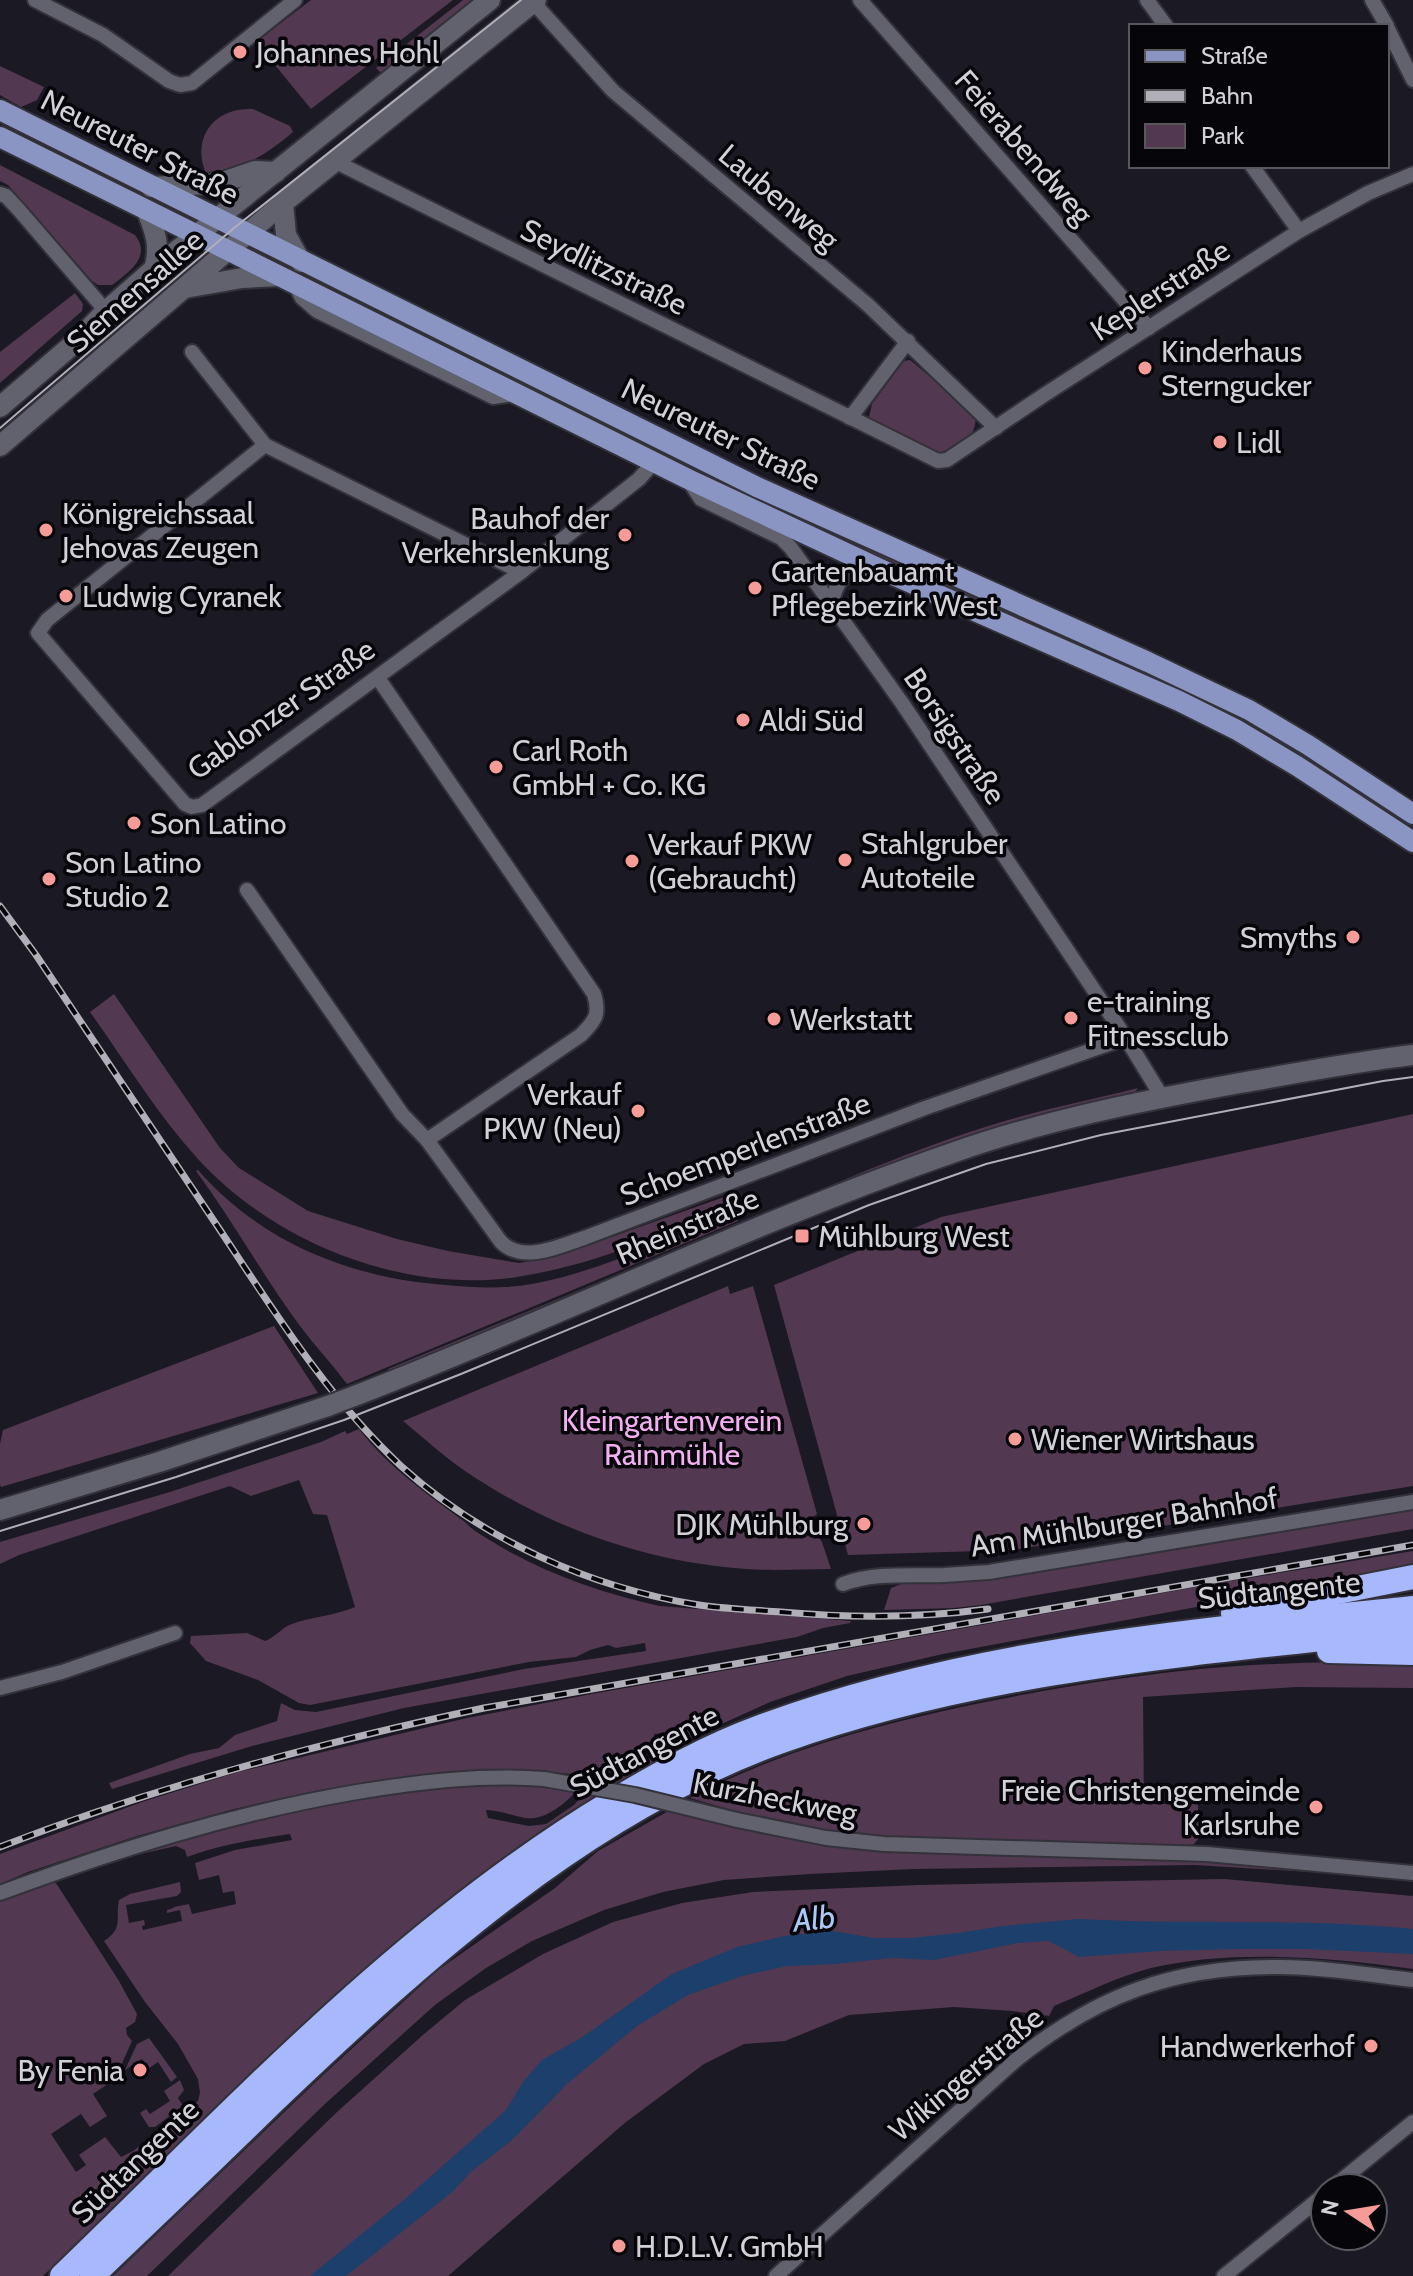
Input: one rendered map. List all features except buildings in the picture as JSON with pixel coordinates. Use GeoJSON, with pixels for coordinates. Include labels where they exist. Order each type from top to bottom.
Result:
{"type":"FeatureCollection","features":[{"type":"Feature","properties":{"kind":"highway"},"geometry":{"type":"LineString","coordinates":[[1183,1633],[1227,1614],[1413,1577]]}},
{"type":"Feature","properties":{"kind":"highway","name":"Südtangente"},"geometry":{"type":"LineString","coordinates":[[62,2276],[285,2061],[456,1910],[520,1861],[577,1823],[695,1755],[757,1728],[847,1697],[1018,1659],[1183,1633],[1413,1608]]}},
{"type":"Feature","properties":{"kind":"highway","name":"Südtangente"},"geometry":{"type":"LineString","coordinates":[[92,2276],[415,1971],[545,1870],[650,1802],[713,1770],[851,1718],[952,1694],[1035,1678],[1250,1647],[1413,1629]]}},
{"type":"Feature","properties":{"kind":"highway"},"geometry":{"type":"LineString","coordinates":[[1250,1647],[1413,1653]]}},
{"type":"Feature","properties":{"kind":"main road","name":"Siemensallee"},"geometry":{"type":"LineString","coordinates":[[0,407],[154,269],[490,0]]}},
{"type":"Feature","properties":{"kind":"main road","name":"Siemensallee"},"geometry":{"type":"LineString","coordinates":[[0,446],[283,203],[533,1]]}},
{"type":"Feature","properties":{"kind":"main road","name":"Neureuter Straße"},"geometry":{"type":"LineString","coordinates":[[0,110],[757,487],[1249,710],[1413,814]]}},
{"type":"Feature","properties":{"kind":"main road","name":"Neureuter Straße"},"geometry":{"type":"LineString","coordinates":[[0,137],[688,479],[891,574],[1179,701],[1237,730],[1413,842]]}},
{"type":"Feature","properties":{"kind":"main road"},"geometry":{"type":"LineString","coordinates":[[151,187],[208,184],[255,171],[276,172]]}},
{"type":"Feature","properties":{"kind":"main road"},"geometry":{"type":"LineString","coordinates":[[283,203],[286,235],[301,262]]}},
{"type":"Feature","properties":{"kind":"main road"},"geometry":{"type":"LineString","coordinates":[[147,211],[158,241],[154,269]]}},
{"type":"Feature","properties":{"kind":"main road"},"geometry":{"type":"LineString","coordinates":[[185,288],[242,278],[287,280]]}},
{"type":"Feature","properties":{"kind":"main road","name":"Gablonzer Straße"},"geometry":{"type":"LineString","coordinates":[[654,462],[664,442]]}},
{"type":"Feature","properties":{"kind":"main road","name":"Rheinstraße"},"geometry":{"type":"LineString","coordinates":[[0,1510],[328,1406],[881,1179],[954,1152],[1028,1129],[1162,1097],[1413,1055]]}},
{"type":"Feature","properties":{"kind":"street"},"geometry":{"type":"LineString","coordinates":[[35,0],[103,35],[169,81],[180,85],[192,83],[295,0]]}},
{"type":"Feature","properties":{"kind":"street","name":"Feierabendweg"},"geometry":{"type":"LineString","coordinates":[[860,0],[1149,328]]}},
{"type":"Feature","properties":{"kind":"street"},"geometry":{"type":"LineString","coordinates":[[1147,0],[1165,24]]}},
{"type":"Feature","properties":{"kind":"street"},"geometry":{"type":"LineString","coordinates":[[1372,0],[1386,24]]}},
{"type":"Feature","properties":{"kind":"street","name":"Laubenweg"},"geometry":{"type":"LineString","coordinates":[[533,1],[613,91],[856,295],[908,341],[996,428]]}},
{"type":"Feature","properties":{"kind":"street"},"geometry":{"type":"LineString","coordinates":[[1389,30],[1413,80]]}},
{"type":"Feature","properties":{"kind":"street","name":"Seydlitzstraße"},"geometry":{"type":"LineString","coordinates":[[336,159],[427,208],[933,459],[943,461]]}},
{"type":"Feature","properties":{"kind":"street"},"geometry":{"type":"LineString","coordinates":[[1253,168],[1299,231]]}},
{"type":"Feature","properties":{"kind":"street","name":"Keplerstraße"},"geometry":{"type":"LineString","coordinates":[[943,461],[1299,231],[1368,193],[1413,174]]}},
{"type":"Feature","properties":{"kind":"street"},"geometry":{"type":"LineString","coordinates":[[0,194],[19,210],[106,311]]}},
{"type":"Feature","properties":{"kind":"street"},"geometry":{"type":"LineString","coordinates":[[850,418],[908,341]]}},
{"type":"Feature","properties":{"kind":"street"},"geometry":{"type":"LineString","coordinates":[[192,352],[265,445],[521,572]]}},
{"type":"Feature","properties":{"kind":"street","name":"Gablonzer Straße"},"geometry":{"type":"LineString","coordinates":[[265,445],[47,620],[38,633],[185,804],[192,807],[202,805],[521,572],[639,479],[654,462]]}},
{"type":"Feature","properties":{"kind":"street","name":"Borsigstraße"},"geometry":{"type":"LineString","coordinates":[[688,479],[701,499],[781,538],[791,548],[902,703],[1126,1038],[1162,1097]]}},
{"type":"Feature","properties":{"kind":"street"},"geometry":{"type":"LineString","coordinates":[[832,607],[836,588],[850,573],[891,574]]}},
{"type":"Feature","properties":{"kind":"street"},"geometry":{"type":"LineString","coordinates":[[378,678],[594,994],[599,1009],[593,1023],[581,1035],[427,1140]]}},
{"type":"Feature","properties":{"kind":"street","name":"Schoemperlenstraße"},"geometry":{"type":"LineString","coordinates":[[247,890],[402,1114],[427,1140],[501,1242],[512,1251],[525,1253],[553,1248],[584,1238],[925,1108],[1126,1038]]}},
{"type":"Feature","properties":{"kind":"street","name":"Am Mühlburger Bahnhof"},"geometry":{"type":"LineString","coordinates":[[843,1584],[905,1574],[989,1572],[1413,1502]]}},
{"type":"Feature","properties":{"kind":"street"},"geometry":{"type":"LineString","coordinates":[[0,1688],[62,1672],[175,1633]]}},
{"type":"Feature","properties":{"kind":"street","name":"Kurzheckweg"},"geometry":{"type":"LineString","coordinates":[[0,1893],[56,1872],[231,1818],[310,1800],[445,1780],[505,1777],[544,1779],[635,1795],[826,1838],[884,1844],[1207,1854],[1413,1873]]}},
{"type":"Feature","properties":{"kind":"street","name":"Wikingerstraße"},"geometry":{"type":"LineString","coordinates":[[776,2276],[1016,2060],[1043,2039],[1114,1997],[1177,1977],[1241,1967],[1325,1969],[1413,1980]]}},
{"type":"Feature","properties":{"kind":"street"},"geometry":{"type":"LineString","coordinates":[[1353,2172],[1412,2126]]}},
{"type":"Feature","properties":{"kind":"street"},"geometry":{"type":"LineString","coordinates":[[1224,2276],[1309,2207]]}},
{"type":"Feature","properties":{"kind":"green space"},"geometry":{"type":"Polygon","coordinates":[[[311,0],[453,0],[311,109],[256,42],[311,0]]]}},
{"type":"Feature","properties":{"kind":"green space"},"geometry":{"type":"Polygon","coordinates":[[[463,0],[473,0],[381,73],[376,68],[463,0]]]}},
{"type":"Feature","properties":{"kind":"green space"},"geometry":{"type":"Polygon","coordinates":[[[0,66],[44,87],[37,100],[21,107],[0,95],[0,66]]]}},
{"type":"Feature","properties":{"kind":"green space"},"geometry":{"type":"Polygon","coordinates":[[[253,109],[290,126],[293,132],[253,160],[207,176],[201,150],[209,128],[227,113],[253,109]]]}},
{"type":"Feature","properties":{"kind":"green space"},"geometry":{"type":"Polygon","coordinates":[[[0,165],[135,235],[141,250],[136,263],[112,285],[98,285],[92,281],[8,185],[0,181],[0,165]]]}},
{"type":"Feature","properties":{"kind":"green space"},"geometry":{"type":"Polygon","coordinates":[[[260,257],[387,317],[414,326],[644,441],[644,449],[260,257]]]}},
{"type":"Feature","properties":{"kind":"green space"},"geometry":{"type":"Polygon","coordinates":[[[75,293],[83,304],[82,311],[0,383],[0,352],[75,293]]]}},
{"type":"Feature","properties":{"kind":"green space"},"geometry":{"type":"Polygon","coordinates":[[[910,360],[975,414],[974,430],[970,435],[938,454],[871,421],[869,417],[872,404],[904,361],[910,360]]]}},
{"type":"Feature","properties":{"kind":"green space"},"geometry":{"type":"Polygon","coordinates":[[[689,468],[847,542],[877,553],[886,553],[1105,651],[1104,654],[1037,624],[1006,615],[688,472],[689,468]]]}},
{"type":"Feature","properties":{"kind":"green space"},"geometry":{"type":"Polygon","coordinates":[[[114,994],[220,1148],[239,1168],[308,1211],[397,1239],[519,1263],[555,1257],[724,1197],[729,1206],[598,1258],[517,1277],[474,1280],[430,1278],[344,1256],[303,1238],[264,1215],[229,1189],[183,1142],[90,1012],[114,994]]]}},
{"type":"Feature","properties":{"kind":"green space"},"geometry":{"type":"Polygon","coordinates":[[[1138,1088],[1135,1092],[981,1132],[745,1222],[880,1165],[984,1127],[1138,1088]]]}},
{"type":"Feature","properties":{"kind":"green space"},"geometry":{"type":"Polygon","coordinates":[[[1413,1114],[1413,1486],[1013,1550],[848,1555],[774,1285],[941,1217],[1413,1114]]]}},
{"type":"Feature","properties":{"kind":"green space"},"geometry":{"type":"Polygon","coordinates":[[[198,1170],[250,1218],[310,1252],[376,1274],[446,1285],[492,1287],[537,1283],[612,1261],[733,1213],[738,1221],[347,1384],[286,1307],[198,1170]]]}},
{"type":"Feature","properties":{"kind":"green space"},"geometry":{"type":"Polygon","coordinates":[[[740,1224],[741,1227],[389,1372],[388,1369],[740,1224]]]}},
{"type":"Feature","properties":{"kind":"green space","name":"Kleingartenverein Rainmühle"},"geometry":{"type":"Polygon","coordinates":[[[728,1286],[730,1294],[753,1286],[817,1514],[808,1521],[822,1542],[831,1569],[757,1570],[709,1565],[671,1559],[599,1538],[529,1509],[497,1491],[457,1465],[403,1421],[728,1286]]]}},
{"type":"Feature","properties":{"kind":"green space"},"geometry":{"type":"Polygon","coordinates":[[[274,1326],[318,1393],[1,1487],[0,1444],[3,1430],[274,1326]]]}},
{"type":"Feature","properties":{"kind":"green space"},"geometry":{"type":"Polygon","coordinates":[[[359,1429],[395,1468],[473,1529],[501,1547],[558,1575],[660,1606],[851,1621],[797,1637],[404,1708],[252,1746],[112,1789],[109,1783],[190,1754],[219,1748],[235,1735],[277,1721],[281,1703],[295,1710],[316,1712],[524,1669],[646,1651],[645,1643],[616,1648],[608,1645],[576,1657],[529,1662],[310,1705],[299,1703],[258,1680],[206,1661],[190,1643],[191,1636],[247,1633],[265,1641],[292,1624],[355,1607],[327,1515],[313,1514],[299,1480],[251,1496],[230,1486],[19,1555],[0,1564],[0,1542],[170,1492],[321,1442],[345,1431],[347,1434],[359,1429]]]}},
{"type":"Feature","properties":{"kind":"green space"},"geometry":{"type":"Polygon","coordinates":[[[1413,1510],[1413,1529],[981,1605],[884,1610],[891,1588],[909,1581],[998,1576],[1073,1567],[1413,1510]]]}},
{"type":"Feature","properties":{"kind":"green space"},"geometry":{"type":"Polygon","coordinates":[[[1413,1551],[1413,1567],[943,1654],[847,1676],[770,1702],[671,1747],[672,1752],[578,1806],[511,1852],[372,1962],[260,2064],[43,2276],[0,2276],[0,1900],[47,1881],[56,1883],[137,2014],[135,2022],[126,2028],[132,2041],[119,2070],[121,2075],[93,2094],[107,2116],[90,2127],[81,2114],[51,2134],[76,2172],[86,2165],[79,2155],[105,2137],[121,2157],[191,2107],[198,2101],[200,2093],[198,2079],[178,2044],[104,1941],[116,1927],[119,1900],[130,1894],[180,1882],[181,1892],[177,1896],[126,1905],[129,1923],[144,1920],[143,1930],[182,1921],[180,1910],[167,1913],[174,1907],[189,1904],[192,1914],[236,1904],[234,1891],[223,1893],[219,1875],[199,1880],[195,1863],[235,1850],[292,1840],[290,1834],[264,1838],[187,1857],[185,1850],[176,1846],[97,1864],[244,1821],[327,1803],[457,1784],[543,1784],[544,1787],[577,1791],[560,1806],[540,1817],[525,1818],[486,1810],[488,1818],[529,1826],[546,1824],[574,1805],[591,1786],[614,1778],[670,1747],[662,1733],[654,1734],[655,1742],[601,1776],[503,1769],[443,1773],[320,1790],[234,1809],[137,1836],[0,1884],[0,1854],[145,1801],[238,1772],[467,1718],[1413,1551]]]}},
{"type":"Feature","properties":{"kind":"green space"},"geometry":{"type":"Polygon","coordinates":[[[1413,1661],[1413,1688],[1296,1687],[1143,1697],[1144,1804],[1198,1804],[1199,1838],[1189,1845],[888,1839],[780,1824],[690,1798],[763,1765],[839,1738],[917,1717],[1024,1695],[1138,1676],[1224,1667],[1413,1661]]]}},
{"type":"Feature","properties":{"kind":"green space"},"geometry":{"type":"Polygon","coordinates":[[[672,1809],[805,1841],[866,1849],[1208,1860],[1344,1874],[1195,1865],[913,1869],[810,1874],[724,1880],[663,1892],[604,1910],[532,1941],[486,1968],[435,2005],[326,2103],[147,2276],[113,2276],[438,1970],[555,1888],[598,1851],[672,1809]]]}},
{"type":"Feature","properties":{"kind":"green space"},"geometry":{"type":"Polygon","coordinates":[[[1224,1879],[1413,1896],[1413,1969],[1315,1958],[1214,1958],[1151,1968],[1126,1976],[1054,2006],[1049,2016],[954,2007],[849,2015],[785,2041],[744,2044],[704,2064],[626,2122],[448,2276],[168,2276],[337,2112],[465,2000],[543,1954],[613,1922],[682,1903],[753,1892],[919,1885],[1224,1879]]]}},
{"type":"Feature","properties":{"kind":"green space"},"geometry":{"type":"Polygon","coordinates":[[[149,2038],[177,2077],[171,2082],[158,2062],[149,2068],[142,2059],[125,2070],[137,2044],[149,2038]]]}},
{"type":"Feature","properties":{"kind":"green space"},"geometry":{"type":"Polygon","coordinates":[[[180,2080],[184,2090],[178,2098],[183,2106],[155,2127],[149,2127],[140,2113],[146,2109],[150,2114],[170,2101],[164,2091],[180,2080]]]}},
{"type":"Feature","properties":{"kind":"water"},"geometry":{"type":"Polygon","coordinates":[[[1079,1919],[1330,1924],[1413,1929],[1413,1954],[1239,1949],[1079,1957],[1049,1941],[1018,1943],[934,1960],[892,1958],[787,1966],[742,1976],[688,1995],[637,2026],[568,2083],[511,2141],[472,2171],[451,2193],[346,2276],[310,2276],[405,2199],[506,2110],[523,2082],[542,2060],[584,2036],[672,1974],[737,1947],[784,1936],[832,1931],[874,1938],[912,1938],[1079,1919]]]}},
{"type":"Feature","properties":{"kind":"tram line"},"geometry":{"type":"LineString","coordinates":[[0,428],[234,228],[521,0]]}},
{"type":"Feature","properties":{"kind":"tram line"},"geometry":{"type":"LineString","coordinates":[[0,1531],[176,1477],[344,1420],[869,1205],[986,1164],[1101,1135],[1413,1077]]}},
{"type":"Feature","properties":{"kind":"railway"},"geometry":{"type":"LineString","coordinates":[[0,906],[325,1382],[374,1439],[433,1493],[467,1517],[540,1557],[618,1587],[659,1597],[719,1608],[832,1615],[911,1615],[988,1609]]}},
{"type":"Feature","properties":{"kind":"railway"},"geometry":{"type":"LineString","coordinates":[[0,1847],[179,1785],[361,1736],[484,1708],[1413,1545]]}},
{"type":"Feature","properties":{"kind":"place","name":"Johannes Hohl"},"geometry":{"type":"Point","coordinates":[240,52]}},
{"type":"Feature","properties":{"kind":"place","name":"Kinderhaus Sterngucker"},"geometry":{"type":"Point","coordinates":[1145,368]}},
{"type":"Feature","properties":{"kind":"place","name":"Lidl"},"geometry":{"type":"Point","coordinates":[1220,442]}},
{"type":"Feature","properties":{"kind":"place","name":"Königreichssaal Jehovas Zeugen"},"geometry":{"type":"Point","coordinates":[46,530]}},
{"type":"Feature","properties":{"kind":"place","name":"Bauhof der Verkehrslenkung"},"geometry":{"type":"Point","coordinates":[625,535]}},
{"type":"Feature","properties":{"kind":"place","name":"Gartenbauamt Pflegebezirk West"},"geometry":{"type":"Point","coordinates":[755,588]}},
{"type":"Feature","properties":{"kind":"place","name":"Ludwig Cyranek"},"geometry":{"type":"Point","coordinates":[66,596]}},
{"type":"Feature","properties":{"kind":"place","name":"Aldi Süd"},"geometry":{"type":"Point","coordinates":[743,720]}},
{"type":"Feature","properties":{"kind":"place","name":"Carl Roth GmbH + Co. KG"},"geometry":{"type":"Point","coordinates":[496,767]}},
{"type":"Feature","properties":{"kind":"place","name":"Son Latino"},"geometry":{"type":"Point","coordinates":[134,823]}},
{"type":"Feature","properties":{"kind":"place","name":"Stahlgruber Autoteile"},"geometry":{"type":"Point","coordinates":[845,860]}},
{"type":"Feature","properties":{"kind":"place","name":"Verkauf PKW (Gebraucht)"},"geometry":{"type":"Point","coordinates":[632,861]}},
{"type":"Feature","properties":{"kind":"place","name":"Son Latino Studio 2"},"geometry":{"type":"Point","coordinates":[49,879]}},
{"type":"Feature","properties":{"kind":"place","name":"Smyths"},"geometry":{"type":"Point","coordinates":[1353,937]}},
{"type":"Feature","properties":{"kind":"place","name":"e-training Fitnessclub"},"geometry":{"type":"Point","coordinates":[1071,1018]}},
{"type":"Feature","properties":{"kind":"place","name":"Werkstatt"},"geometry":{"type":"Point","coordinates":[774,1019]}},
{"type":"Feature","properties":{"kind":"place","name":"Verkauf PKW (Neu)"},"geometry":{"type":"Point","coordinates":[638,1111]}},
{"type":"Feature","properties":{"kind":"place","name":"Mühlburg West"},"geometry":{"type":"Point","coordinates":[802,1236]}},
{"type":"Feature","properties":{"kind":"place","name":"Wiener Wirtshaus"},"geometry":{"type":"Point","coordinates":[1015,1439]}},
{"type":"Feature","properties":{"kind":"place","name":"DJK Mühlburg"},"geometry":{"type":"Point","coordinates":[864,1524]}},
{"type":"Feature","properties":{"kind":"place","name":"Freie Christengemeinde Karlsruhe"},"geometry":{"type":"Point","coordinates":[1316,1807]}},
{"type":"Feature","properties":{"kind":"place","name":"Handwerkerhof"},"geometry":{"type":"Point","coordinates":[1371,2046]}},
{"type":"Feature","properties":{"kind":"place","name":"By Fenia"},"geometry":{"type":"Point","coordinates":[140,2070]}},
{"type":"Feature","properties":{"kind":"place","name":"H.D.L.V. GmbH"},"geometry":{"type":"Point","coordinates":[619,2246]}},
{"type":"Feature","properties":{"kind":"water label","name":"Alb"},"geometry":{"type":"Point","coordinates":[814,1918]}}]}
